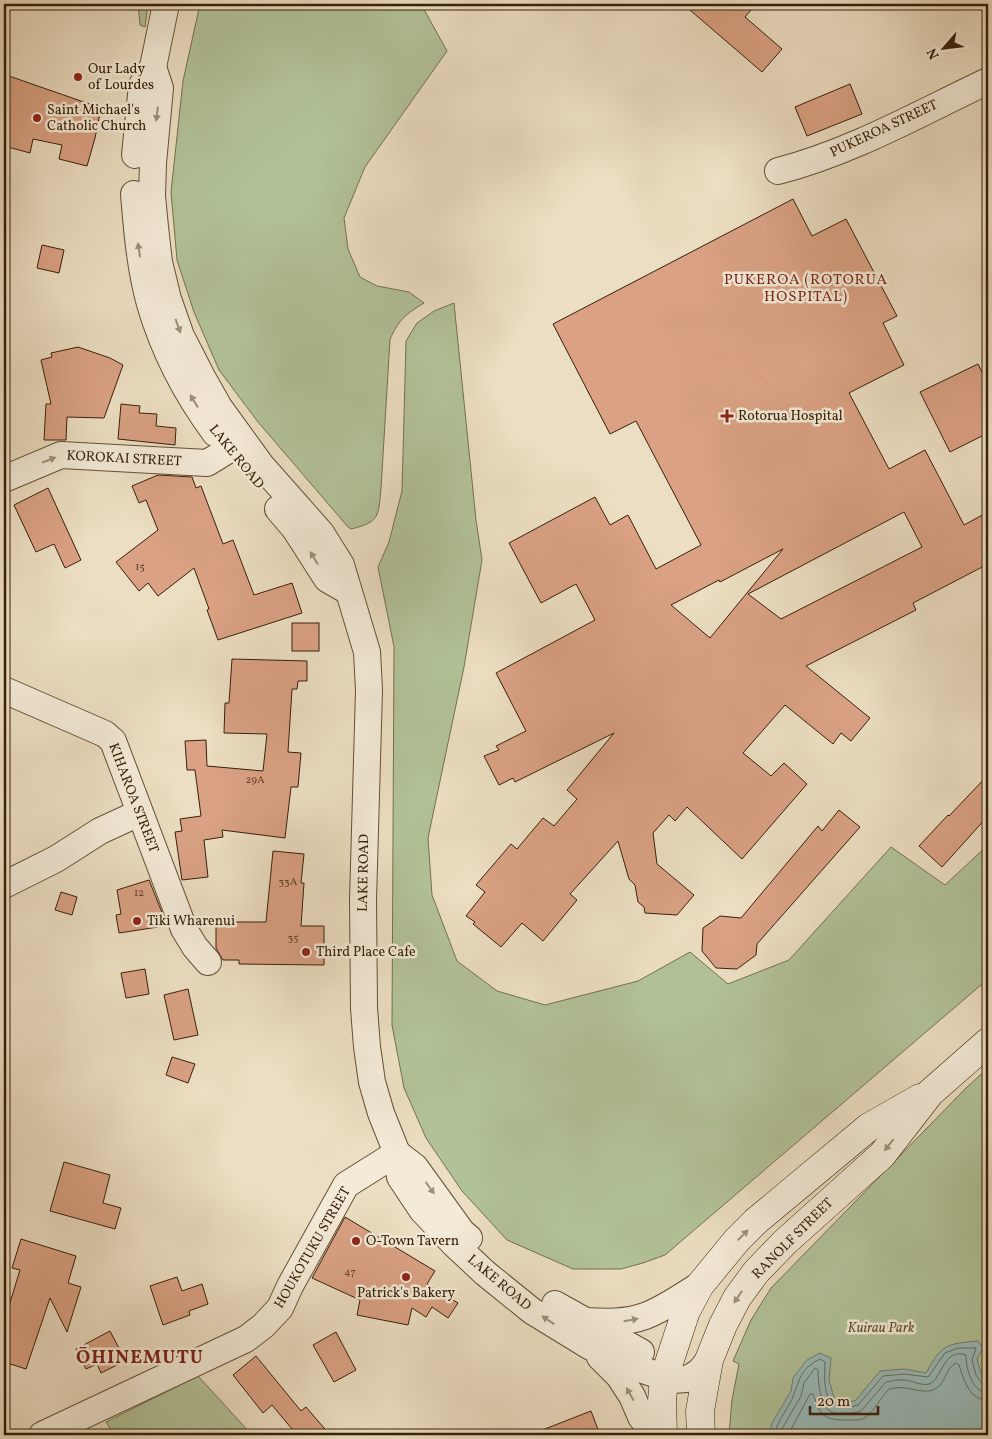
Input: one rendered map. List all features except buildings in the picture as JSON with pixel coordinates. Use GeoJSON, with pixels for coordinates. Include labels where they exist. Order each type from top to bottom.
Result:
{"type":"FeatureCollection","features":[{"type":"Feature","properties":{"kind":"main road","name":"RANOLF STREET"},"geometry":{"type":"LineString","coordinates":[[701,1423],[709,1360],[723,1325],[737,1298],[756,1272],[785,1242],[882,1155],[930,1093],[988,1042]]}},
{"type":"Feature","properties":{"kind":"main road","name":"RANOLF STREET"},"geometry":{"type":"LineString","coordinates":[[672,1374],[686,1311],[700,1285],[737,1240],[756,1221],[869,1127],[930,1093]]}},
{"type":"Feature","properties":{"kind":"main road"},"geometry":{"type":"LineString","coordinates":[[663,1435],[662,1401],[672,1374]]}},
{"type":"Feature","properties":{"kind":"street","name":"LAKE ROAD"},"geometry":{"type":"LineString","coordinates":[[166,4],[153,67],[142,85],[135,153],[134,192],[139,247],[159,302],[173,362],[191,396],[208,423],[235,444],[295,529],[327,579],[348,591],[357,614],[367,652],[369,690],[362,900],[363,977],[367,1047],[372,1082],[381,1113],[398,1153],[400,1177],[422,1210],[454,1244],[524,1305],[589,1346],[631,1366],[672,1374]]}},
{"type":"Feature","properties":{"kind":"street","name":"PUKEROA STREET"},"geometry":{"type":"LineString","coordinates":[[778,171],[799,166],[858,144],[988,81]]}},
{"type":"Feature","properties":{"kind":"street","name":"KOROKAI STREET"},"geometry":{"type":"LineString","coordinates":[[4,479],[61,455],[207,463],[235,444]]}},
{"type":"Feature","properties":{"kind":"street","name":"KIHAROA STREET"},"geometry":{"type":"LineString","coordinates":[[4,690],[105,734],[113,741],[184,929],[195,947],[208,962]]}},
{"type":"Feature","properties":{"kind":"street"},"geometry":{"type":"LineString","coordinates":[[4,885],[56,859],[100,831],[139,813]]}},
{"type":"Feature","properties":{"kind":"street","name":"LAKE ROAD"},"geometry":{"type":"LineString","coordinates":[[398,1153],[415,1167],[462,1232],[478,1247],[552,1303],[636,1350],[672,1374]]}},
{"type":"Feature","properties":{"kind":"street","name":"HOUKOTUKU STREET"},"geometry":{"type":"LineString","coordinates":[[42,1435],[246,1339],[263,1326],[280,1308],[290,1286],[346,1185],[398,1153]]}},
{"type":"Feature","properties":{"kind":"street","name":"LAKE ROAD"},"geometry":{"type":"LineString","coordinates":[[582,1321],[610,1323],[635,1320],[646,1316],[700,1285]]}},
{"type":"Feature","properties":{"kind":"street","name":"LAKE ROAD"},"geometry":{"type":"LineString","coordinates":[[589,1346],[619,1376],[632,1396],[641,1417],[655,1435]]}},
{"type":"Feature","properties":{"kind":"street"},"geometry":{"type":"LineString","coordinates":[[672,1374],[700,1371],[709,1360]]}},
{"type":"Feature","properties":{"kind":"street"},"geometry":{"type":"LineString","coordinates":[[672,1374],[694,1394],[701,1423]]}},
{"type":"Feature","properties":{"kind":"green space"},"geometry":{"type":"Polygon","coordinates":[[[138,4],[148,4],[145,27],[140,25],[138,4]]]}},
{"type":"Feature","properties":{"kind":"green space"},"geometry":{"type":"Polygon","coordinates":[[[200,4],[421,4],[447,51],[365,167],[344,218],[348,249],[360,277],[377,286],[409,292],[424,303],[404,318],[390,339],[379,506],[376,517],[368,524],[351,529],[348,527],[258,422],[219,370],[194,312],[177,260],[171,192],[183,81],[200,4]]]}},
{"type":"Feature","properties":{"kind":"green space"},"geometry":{"type":"Polygon","coordinates":[[[454,303],[476,520],[482,560],[464,667],[428,838],[432,895],[457,961],[497,991],[545,1005],[638,981],[690,952],[728,984],[789,960],[891,847],[945,885],[988,845],[988,979],[665,1255],[621,1269],[573,1269],[507,1240],[462,1191],[426,1138],[404,1088],[392,1025],[394,647],[378,567],[389,542],[402,491],[406,341],[417,323],[434,311],[454,303]]]}},
{"type":"Feature","properties":{"kind":"green space","name":"Kuirau Park"},"geometry":{"type":"Polygon","coordinates":[[[988,1068],[988,1435],[729,1435],[732,1400],[739,1364],[733,1361],[751,1320],[771,1288],[966,1088],[988,1068]]]}},
{"type":"Feature","properties":{"kind":"green space"},"geometry":{"type":"Polygon","coordinates":[[[198,1376],[252,1435],[114,1435],[106,1422],[198,1376]]]}},
{"type":"Feature","properties":{"kind":"water"},"geometry":{"type":"Polygon","coordinates":[[[978,1341],[983,1348],[977,1359],[981,1373],[988,1384],[988,1435],[769,1435],[772,1423],[791,1391],[793,1378],[807,1360],[820,1353],[831,1358],[829,1380],[835,1401],[855,1401],[880,1371],[904,1369],[926,1373],[936,1356],[946,1347],[959,1343],[978,1341]]]}},
{"type":"Feature","properties":{"kind":"place","name":"Our Lady of Lourdes"},"geometry":{"type":"Point","coordinates":[78,77]}},
{"type":"Feature","properties":{"kind":"place","name":"Saint Michael's Catholic Church"},"geometry":{"type":"Point","coordinates":[37,118]}},
{"type":"Feature","properties":{"kind":"place","name":"Rotorua Hospital"},"geometry":{"type":"Point","coordinates":[727,416]}},
{"type":"Feature","properties":{"kind":"place","name":"Tiki Wharenui"},"geometry":{"type":"Point","coordinates":[137,921]}},
{"type":"Feature","properties":{"kind":"place","name":"Third Place Cafe"},"geometry":{"type":"Point","coordinates":[306,952]}},
{"type":"Feature","properties":{"kind":"place","name":"O-Town Tavern"},"geometry":{"type":"Point","coordinates":[356,1241]}},
{"type":"Feature","properties":{"kind":"place","name":"Patrick's Bakery"},"geometry":{"type":"Point","coordinates":[406,1277]}},
{"type":"Feature","properties":{"kind":"district","name":"PUKEROA (ROTORUA HOSPITAL)"},"geometry":{"type":"Point","coordinates":[806,288]}},
{"type":"Feature","properties":{"kind":"district","name":"ŌHINEMUTU"},"geometry":{"type":"Point","coordinates":[140,1358]}}]}
